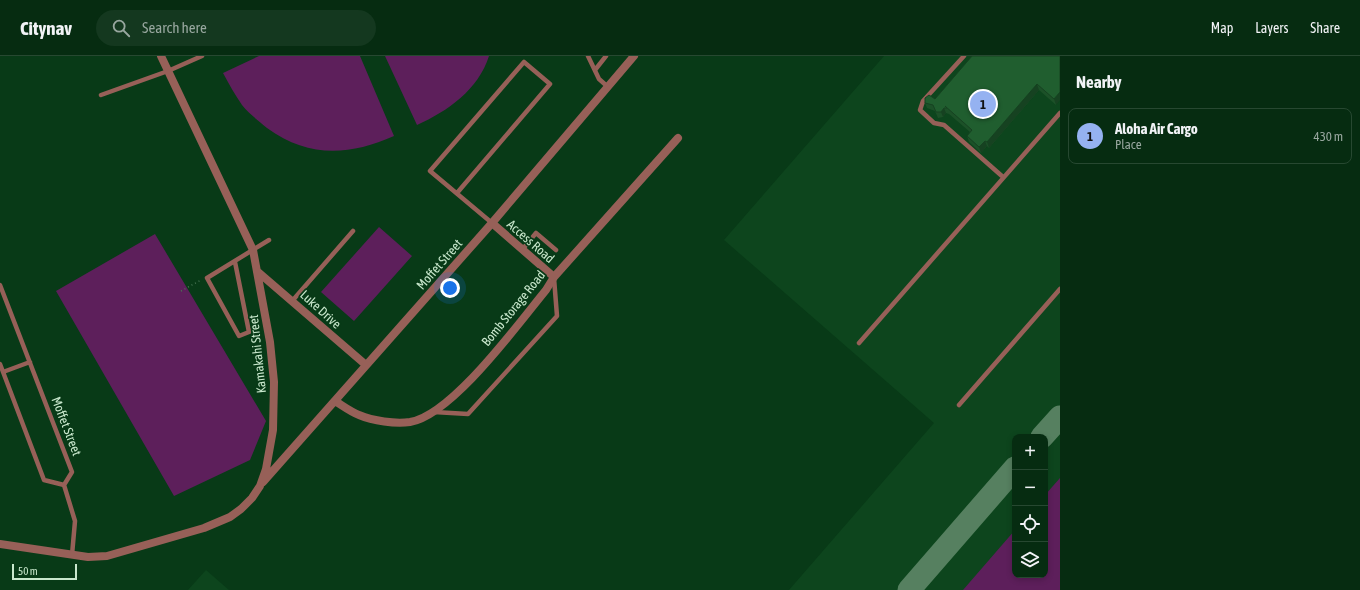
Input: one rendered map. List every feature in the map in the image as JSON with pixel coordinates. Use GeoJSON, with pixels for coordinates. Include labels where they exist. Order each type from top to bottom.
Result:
{"type":"FeatureCollection","features":[{"type":"Feature","properties":{"kind":"street","name":"Kamakahi Street"},"geometry":{"type":"LineString","coordinates":[[72,555],[88,557],[107,556],[217,523],[241,509],[260,486],[266,469],[273,430],[274,382],[270,342],[253,250],[161,56]]}},
{"type":"Feature","properties":{"kind":"street","name":"Moffet Street"},"geometry":{"type":"LineString","coordinates":[[260,486],[492,223],[634,56]]}},
{"type":"Feature","properties":{"kind":"street","name":"Bomb Storage Road"},"geometry":{"type":"LineString","coordinates":[[335,401],[359,415],[384,421],[410,422],[434,412],[466,385],[546,290],[554,277],[678,138]]}},
{"type":"Feature","properties":{"kind":"street","name":"Access Road"},"geometry":{"type":"LineString","coordinates":[[492,223],[554,277]]}},
{"type":"Feature","properties":{"kind":"street","name":"Luke Drive"},"geometry":{"type":"LineString","coordinates":[[258,272],[293,300],[366,365]]}},
{"type":"Feature","properties":{"kind":"street"},"geometry":{"type":"LineString","coordinates":[[0,544],[72,555]]}},
{"type":"Feature","properties":{"kind":"lane"},"geometry":{"type":"LineString","coordinates":[[101,95],[168,71],[202,56]]}},
{"type":"Feature","properties":{"kind":"lane"},"geometry":{"type":"LineString","coordinates":[[588,56],[599,79],[608,87]]}},
{"type":"Feature","properties":{"kind":"lane"},"geometry":{"type":"LineString","coordinates":[[595,70],[606,56]]}},
{"type":"Feature","properties":{"kind":"lane"},"geometry":{"type":"LineString","coordinates":[[964,56],[923,101],[920,110],[934,124],[944,125],[1003,177]]}},
{"type":"Feature","properties":{"kind":"lane"},"geometry":{"type":"LineString","coordinates":[[457,193],[550,84],[524,62],[430,170],[492,223]]}},
{"type":"Feature","properties":{"kind":"lane"},"geometry":{"type":"LineString","coordinates":[[859,343],[1060,113]]}},
{"type":"Feature","properties":{"kind":"lane"},"geometry":{"type":"LineString","coordinates":[[293,300],[353,231]]}},
{"type":"Feature","properties":{"kind":"lane"},"geometry":{"type":"LineString","coordinates":[[522,250],[536,233],[556,250]]}},
{"type":"Feature","properties":{"kind":"lane"},"geometry":{"type":"LineString","coordinates":[[235,262],[249,332],[239,336],[206,278],[235,262],[269,240]]}},
{"type":"Feature","properties":{"kind":"lane"},"geometry":{"type":"LineString","coordinates":[[434,412],[468,414],[557,316],[554,277]]}},
{"type":"Feature","properties":{"kind":"lane","name":"Moffet Street"},"geometry":{"type":"LineString","coordinates":[[0,285],[72,472],[64,485]]}},
{"type":"Feature","properties":{"kind":"lane"},"geometry":{"type":"LineString","coordinates":[[959,405],[1060,289]]}},
{"type":"Feature","properties":{"kind":"lane"},"geometry":{"type":"LineString","coordinates":[[3,372],[30,362]]}},
{"type":"Feature","properties":{"kind":"lane"},"geometry":{"type":"LineString","coordinates":[[0,364],[44,480],[64,485],[75,521],[72,555]]}},
{"type":"Feature","properties":{"kind":"path"},"geometry":{"type":"LineString","coordinates":[[181,291],[206,278]]}},
{"type":"Feature","properties":{"kind":"shaded area"},"geometry":{"type":"Polygon","coordinates":[[[259,56],[360,56],[394,136],[377,143],[361,147],[329,151],[298,145],[282,138],[267,128],[242,105],[223,73],[259,56]]]}},
{"type":"Feature","properties":{"kind":"shaded area"},"geometry":{"type":"Polygon","coordinates":[[[385,56],[489,56],[484,68],[470,89],[451,106],[417,125],[385,56]]]}},
{"type":"Feature","properties":{"kind":"shaded area"},"geometry":{"type":"Polygon","coordinates":[[[884,56],[1060,56],[1060,590],[789,590],[934,423],[724,240],[884,56]]]}},
{"type":"Feature","properties":{"kind":"shaded area"},"geometry":{"type":"Polygon","coordinates":[[[379,227],[412,256],[354,321],[321,292],[379,227]]]}},
{"type":"Feature","properties":{"kind":"shaded area"},"geometry":{"type":"Polygon","coordinates":[[[155,234],[266,421],[250,460],[174,496],[56,291],[155,234]]]}},
{"type":"Feature","properties":{"kind":"shaded area"},"geometry":{"type":"Polygon","coordinates":[[[1060,478],[1060,590],[963,590],[1012,533],[1012,578],[1048,578],[1048,492],[1060,478]]]}},
{"type":"Feature","properties":{"kind":"shaded area"},"geometry":{"type":"Polygon","coordinates":[[[206,570],[229,590],[188,590],[206,570]]]}},
{"type":"Feature","properties":{"kind":"building"},"geometry":{"type":"Polygon","coordinates":[[[972,56],[1060,56],[1060,92],[1054,99],[1037,84],[987,142],[985,141],[979,147],[967,136],[972,130],[945,106],[947,108],[944,108],[941,112],[936,112],[933,105],[925,103],[925,98],[929,95],[935,99],[972,56]]]}},
{"type":"Feature","properties":{"kind":"taxiway"},"geometry":{"type":"LineString","coordinates":[[1045,434],[1060,417]]}},
{"type":"Feature","properties":{"kind":"taxiway"},"geometry":{"type":"LineString","coordinates":[[909,590],[1013,470]]}},
{"type":"Feature","properties":{"kind":"place","name":"Aloha Air Cargo"},"geometry":{"type":"Point","coordinates":[983,104]}}]}
